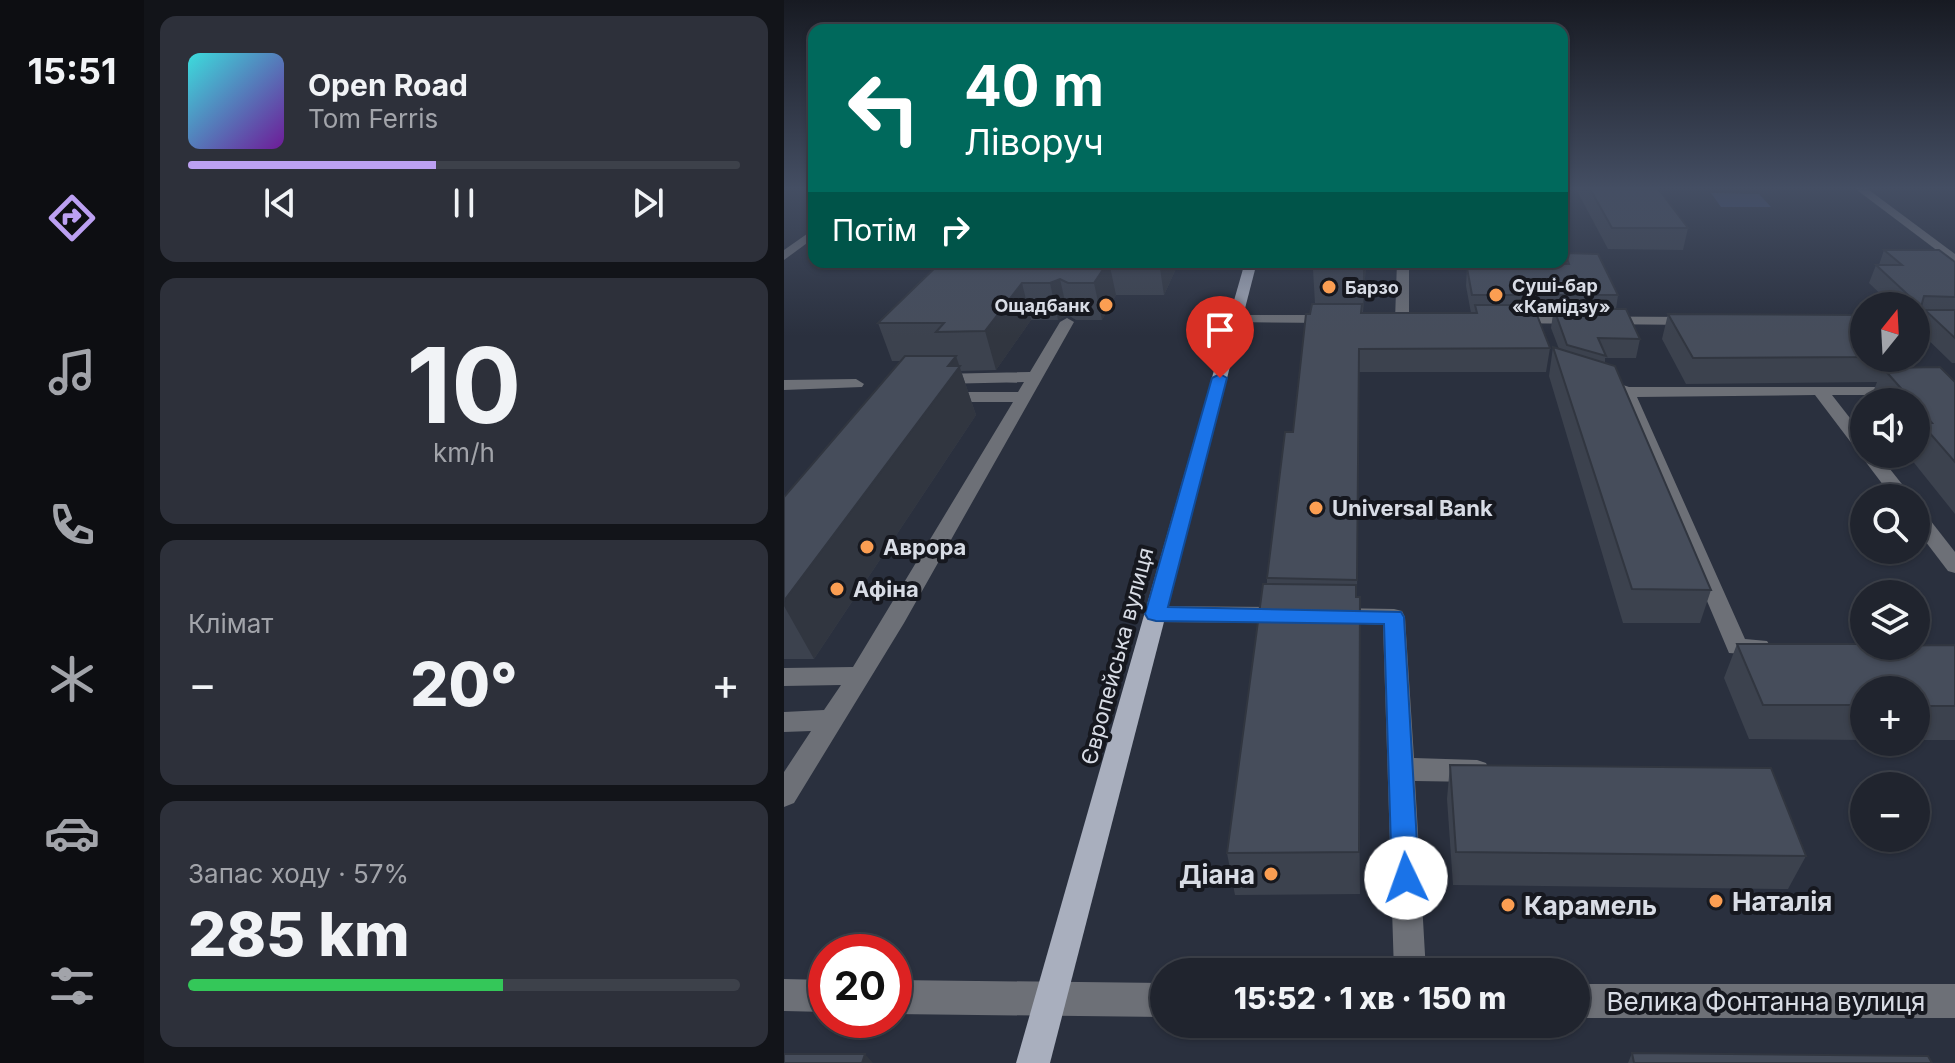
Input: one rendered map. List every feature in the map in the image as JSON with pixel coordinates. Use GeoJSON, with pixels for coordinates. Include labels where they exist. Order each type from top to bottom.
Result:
{"type":"FeatureCollection","features":[{"type":"Feature","properties":{"kind":"main road","name":"Європейська вулиця"},"geometry":{"type":"LineString","coordinates":[[1033,1063],[1249,268]]}},
{"type":"Feature","properties":{"kind":"street"},"geometry":{"type":"LineString","coordinates":[[789,252],[808,237]]}},
{"type":"Feature","properties":{"kind":"street"},"geometry":{"type":"LineString","coordinates":[[1924,237],[1955,260]]}},
{"type":"Feature","properties":{"kind":"street"},"geometry":{"type":"LineString","coordinates":[[1402,320],[1403,268]]}},
{"type":"Feature","properties":{"kind":"street"},"geometry":{"type":"LineString","coordinates":[[1236,319],[1343,319]]}},
{"type":"Feature","properties":{"kind":"street"},"geometry":{"type":"LineString","coordinates":[[1492,320],[1540,326],[1708,321]]}},
{"type":"Feature","properties":{"kind":"street"},"geometry":{"type":"LineString","coordinates":[[784,795],[859,676],[1067,322]]}},
{"type":"Feature","properties":{"kind":"street"},"geometry":{"type":"LineString","coordinates":[[916,380],[1035,377]]}},
{"type":"Feature","properties":{"kind":"street"},"geometry":{"type":"LineString","coordinates":[[784,385],[856,384]]}},
{"type":"Feature","properties":{"kind":"street"},"geometry":{"type":"LineString","coordinates":[[1603,384],[1627,392],[1850,391]]}},
{"type":"Feature","properties":{"kind":"street"},"geometry":{"type":"LineString","coordinates":[[1820,391],[1850,430]]}},
{"type":"Feature","properties":{"kind":"street"},"geometry":{"type":"LineString","coordinates":[[1627,392],[1737,647],[1784,648]]}},
{"type":"Feature","properties":{"kind":"street"},"geometry":{"type":"LineString","coordinates":[[933,397],[1024,397]]}},
{"type":"Feature","properties":{"kind":"street"},"geometry":{"type":"LineString","coordinates":[[1880,468],[1892,484]]}},
{"type":"Feature","properties":{"kind":"street"},"geometry":{"type":"LineString","coordinates":[[1930,533],[1955,566]]}},
{"type":"Feature","properties":{"kind":"street"},"geometry":{"type":"LineString","coordinates":[[1156,614],[1394,617],[1409,958]]}},
{"type":"Feature","properties":{"kind":"street"},"geometry":{"type":"LineString","coordinates":[[784,677],[859,676]]}},
{"type":"Feature","properties":{"kind":"street"},"geometry":{"type":"LineString","coordinates":[[784,722],[831,720]]}},
{"type":"Feature","properties":{"kind":"street"},"geometry":{"type":"LineString","coordinates":[[1401,769],[1508,771]]}},
{"type":"Feature","properties":{"kind":"street"},"geometry":{"type":"LineString","coordinates":[[784,995],[808,996]]}},
{"type":"Feature","properties":{"kind":"street"},"geometry":{"type":"LineString","coordinates":[[912,997],[1150,1000]]}},
{"type":"Feature","properties":{"kind":"street","name":"Велика Фонтанна вулиця"},"geometry":{"type":"LineString","coordinates":[[1590,1001],[1955,1001]]}},
{"type":"Feature","properties":{"kind":"building"},"geometry":{"type":"Polygon","coordinates":[[[1884,250],[1939,250],[1955,262],[1955,297],[1930,296],[1930,292],[1905,292],[1876,265],[1902,265],[1884,250]]]}},
{"type":"Feature","properties":{"kind":"building"},"geometry":{"type":"Polygon","coordinates":[[[1568,253],[1598,254],[1618,295],[1472,295],[1467,268],[1568,268],[1568,253]]]}},
{"type":"Feature","properties":{"kind":"building"},"geometry":{"type":"Polygon","coordinates":[[[935,268],[1104,268],[1094,283],[1068,283],[1060,279],[1050,283],[1022,283],[985,331],[936,332],[944,323],[878,323],[935,268]]]}},
{"type":"Feature","properties":{"kind":"building"},"geometry":{"type":"Polygon","coordinates":[[[1313,268],[1363,268],[1363,269],[1313,268]]]}},
{"type":"Feature","properties":{"kind":"building"},"geometry":{"type":"Polygon","coordinates":[[[1312,304],[1362,304],[1361,313],[1477,313],[1475,305],[1533,305],[1550,348],[1359,349],[1357,580],[1267,578],[1285,432],[1293,432],[1306,314],[1310,314],[1312,304]]]}},
{"type":"Feature","properties":{"kind":"building"},"geometry":{"type":"Polygon","coordinates":[[[1554,309],[1626,309],[1640,339],[1598,338],[1606,356],[1567,345],[1554,309]]]}},
{"type":"Feature","properties":{"kind":"building"},"geometry":{"type":"Polygon","coordinates":[[[1930,310],[1955,310],[1955,338],[1930,315],[1930,310]]]}},
{"type":"Feature","properties":{"kind":"building"},"geometry":{"type":"Polygon","coordinates":[[[1668,314],[1850,315],[1850,357],[1693,358],[1668,314]]]}},
{"type":"Feature","properties":{"kind":"building"},"geometry":{"type":"Polygon","coordinates":[[[1553,347],[1615,366],[1711,590],[1632,589],[1553,347]]]}},
{"type":"Feature","properties":{"kind":"building"},"geometry":{"type":"Polygon","coordinates":[[[905,356],[956,356],[948,366],[960,366],[784,601],[784,497],[905,356]]]}},
{"type":"Feature","properties":{"kind":"building"},"geometry":{"type":"Polygon","coordinates":[[[1930,367],[1940,367],[1955,382],[1955,462],[1930,433],[1930,388],[1901,388],[1887,372],[1930,372],[1930,367]]]}},
{"type":"Feature","properties":{"kind":"building"},"geometry":{"type":"Polygon","coordinates":[[[1263,584],[1356,585],[1356,597],[1360,597],[1359,852],[1227,853],[1263,584]]]}},
{"type":"Feature","properties":{"kind":"building"},"geometry":{"type":"Polygon","coordinates":[[[1737,644],[1850,644],[1850,660],[1930,660],[1930,645],[1955,645],[1955,706],[1930,706],[1930,676],[1850,676],[1850,705],[1763,705],[1737,644]]]}},
{"type":"Feature","properties":{"kind":"building"},"geometry":{"type":"Polygon","coordinates":[[[1450,765],[1771,768],[1806,856],[1456,852],[1450,765]]]}},
{"type":"Feature","properties":{"kind":"building"},"geometry":{"type":"Polygon","coordinates":[[[1632,1053],[1928,1056],[1932,1063],[1634,1063],[1632,1053]]]}},
{"type":"Feature","properties":{"kind":"building"},"geometry":{"type":"Polygon","coordinates":[[[784,1054],[865,1054],[862,1063],[784,1063],[784,1054]]]}},
{"type":"Feature","properties":{"kind":"place","name":"Барзо"},"geometry":{"type":"Point","coordinates":[1329,287]}},
{"type":"Feature","properties":{"kind":"place","name":"Суші-бар «Камідзу»"},"geometry":{"type":"Point","coordinates":[1496,295]}},
{"type":"Feature","properties":{"kind":"place","name":"Ощадбанк"},"geometry":{"type":"Point","coordinates":[1106,305]}},
{"type":"Feature","properties":{"kind":"place","name":"Universal Bank"},"geometry":{"type":"Point","coordinates":[1316,508]}},
{"type":"Feature","properties":{"kind":"place","name":"Аврора"},"geometry":{"type":"Point","coordinates":[867,547]}},
{"type":"Feature","properties":{"kind":"place","name":"Афіна"},"geometry":{"type":"Point","coordinates":[837,589]}},
{"type":"Feature","properties":{"kind":"place","name":"Діана"},"geometry":{"type":"Point","coordinates":[1271,874]}},
{"type":"Feature","properties":{"kind":"place","name":"Наталія"},"geometry":{"type":"Point","coordinates":[1716,901]}},
{"type":"Feature","properties":{"kind":"place","name":"Карамель"},"geometry":{"type":"Point","coordinates":[1508,905]}},
{"type":"Feature","properties":{"kind":"route"},"geometry":{"type":"LineString","coordinates":[[1220,378],[1156,614],[1394,617],[1406,878]]}}]}
